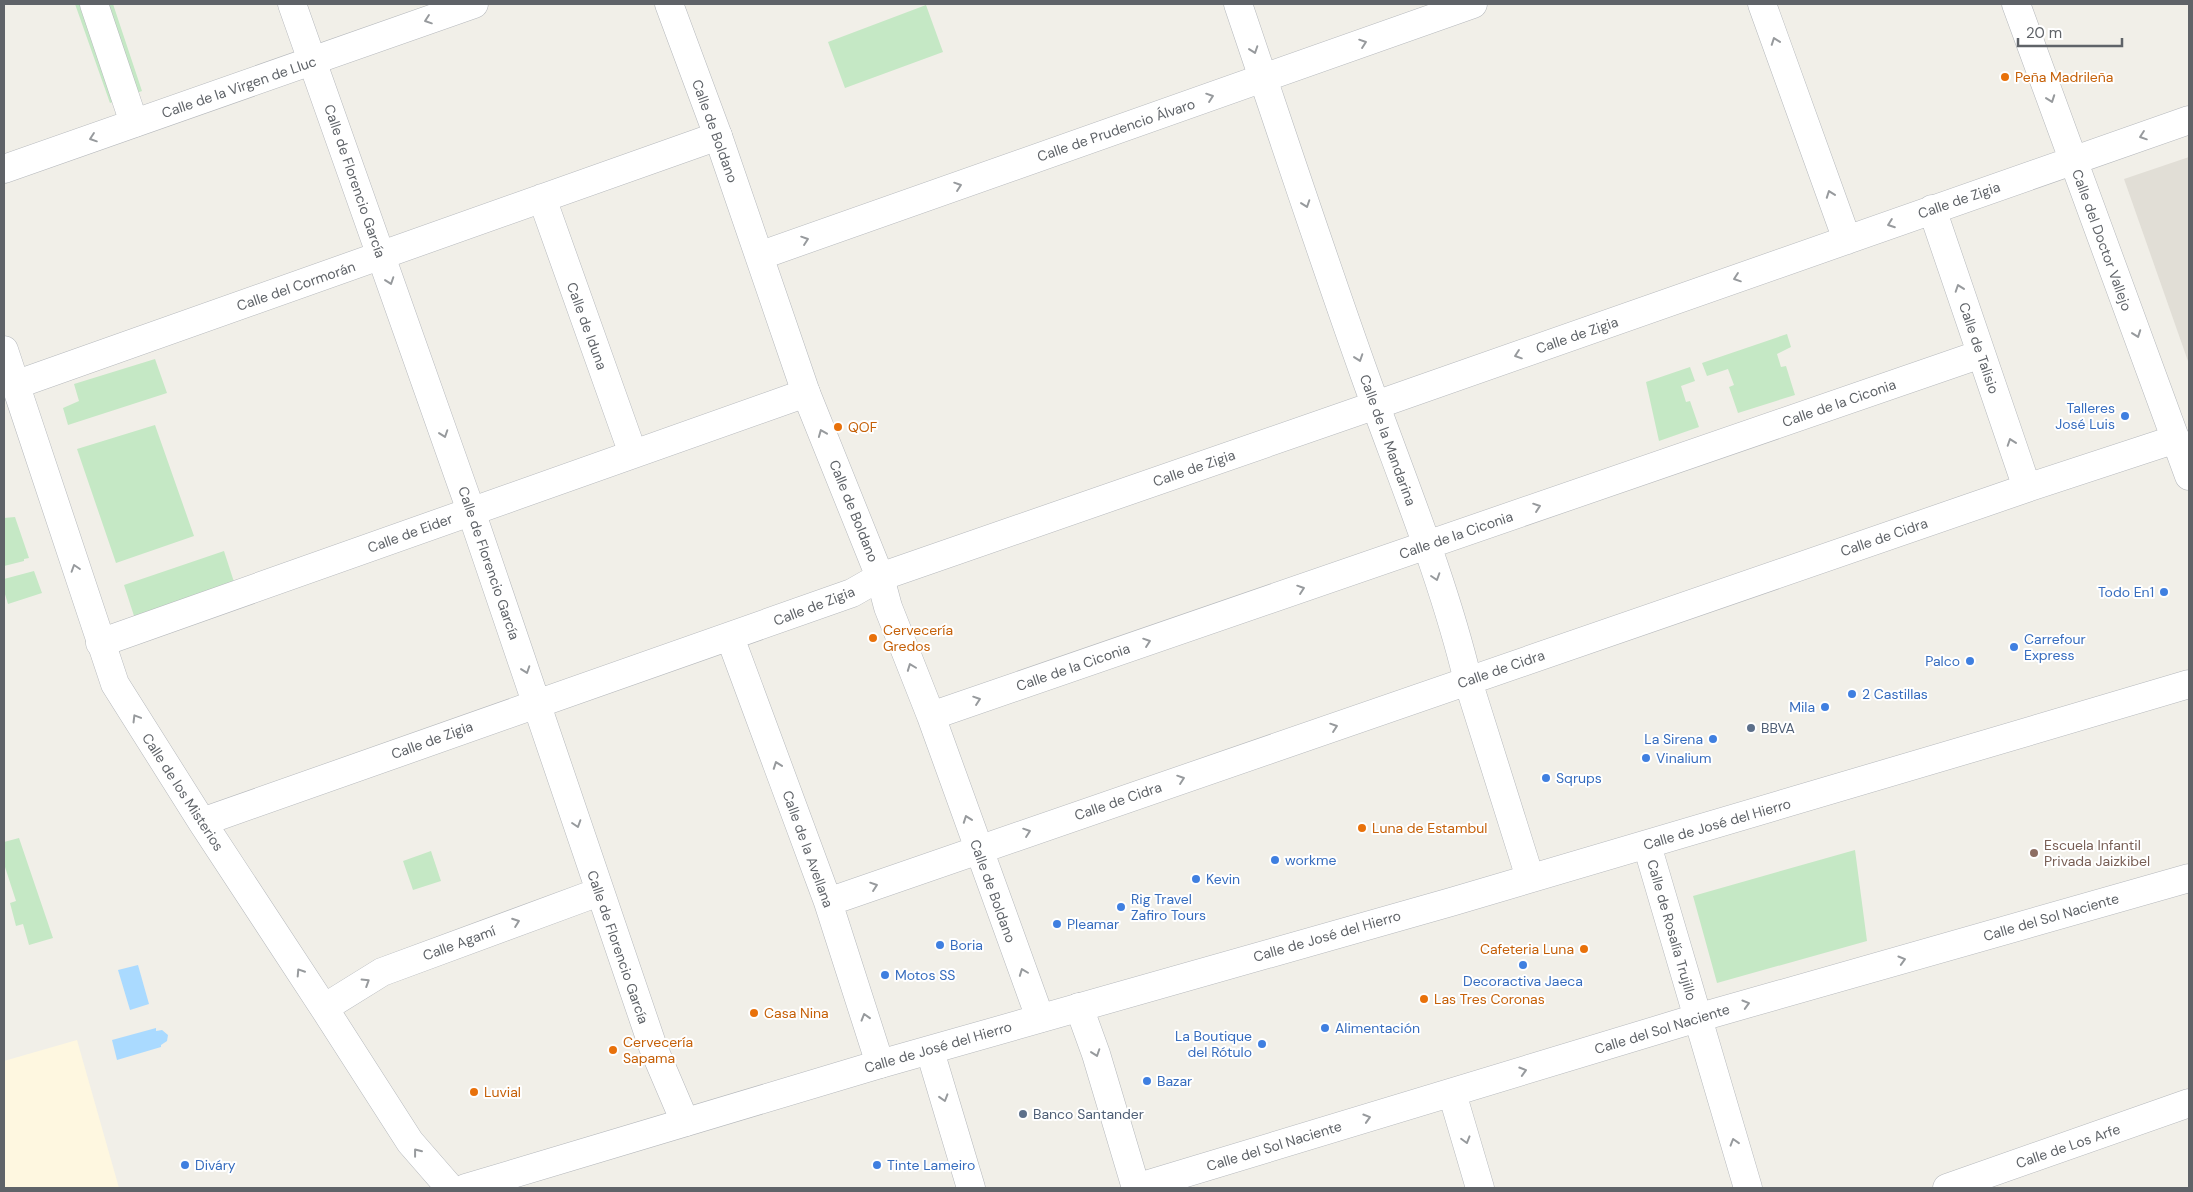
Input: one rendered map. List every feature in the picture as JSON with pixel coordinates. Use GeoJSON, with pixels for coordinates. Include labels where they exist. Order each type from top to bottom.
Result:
{"type":"FeatureCollection","features":[{"type":"Feature","properties":{"kind":"street"},"geometry":{"type":"LineString","coordinates":[[94,4],[134,123]]}},
{"type":"Feature","properties":{"kind":"street","name":"Calle de Florencio García"},"geometry":{"type":"LineString","coordinates":[[292,4],[471,511],[599,892],[653,1046],[686,1122]]}},
{"type":"Feature","properties":{"kind":"street","name":"Calle de la Virgen de Lluc"},"geometry":{"type":"LineString","coordinates":[[4,169],[474,4]]}},
{"type":"Feature","properties":{"kind":"street","name":"Calle de Boldano"},"geometry":{"type":"LineString","coordinates":[[668,4],[718,136],[806,393],[880,577],[888,607],[931,716],[1040,1018]]}},
{"type":"Feature","properties":{"kind":"street","name":"Calle de la Mandarina"},"geometry":{"type":"LineString","coordinates":[[1238,4],[1426,546],[1530,878]]}},
{"type":"Feature","properties":{"kind":"street","name":"Calle de Prudencio Álvaro"},"geometry":{"type":"LineString","coordinates":[[759,256],[1473,4]]}},
{"type":"Feature","properties":{"kind":"street"},"geometry":{"type":"LineString","coordinates":[[1762,4],[1847,240]]}},
{"type":"Feature","properties":{"kind":"street","name":"Calle del Doctor Vallejo"},"geometry":{"type":"LineString","coordinates":[[2016,4],[2189,476]]}},
{"type":"Feature","properties":{"kind":"street","name":"Calle de Zigia"},"geometry":{"type":"LineString","coordinates":[[202,822],[852,593],[880,577],[2189,120]]}},
{"type":"Feature","properties":{"kind":"street","name":"Calle del Cormorán"},"geometry":{"type":"LineString","coordinates":[[16,385],[718,136]]}},
{"type":"Feature","properties":{"kind":"street","name":"Calle de Iduna"},"geometry":{"type":"LineString","coordinates":[[542,198],[633,454]]}},
{"type":"Feature","properties":{"kind":"street","name":"Calle de Talisio"},"geometry":{"type":"LineString","coordinates":[[1932,209],[2027,488]]}},
{"type":"Feature","properties":{"kind":"street","name":"Calle de los Misterios"},"geometry":{"type":"LineString","coordinates":[[4,350],[115,684],[202,822],[410,1142],[450,1188]]}},
{"type":"Feature","properties":{"kind":"street","name":"Calle de la Ciconia"},"geometry":{"type":"LineString","coordinates":[[931,716],[1981,354]]}},
{"type":"Feature","properties":{"kind":"street","name":"Calle de Eider"},"geometry":{"type":"LineString","coordinates":[[100,643],[806,393]]}},
{"type":"Feature","properties":{"kind":"street","name":"Calle de Cidra"},"geometry":{"type":"LineString","coordinates":[[828,902],[2176,438]]}},
{"type":"Feature","properties":{"kind":"street","name":"Calle de la Avellana"},"geometry":{"type":"LineString","coordinates":[[730,637],[828,902],[880,1064]]}},
{"type":"Feature","properties":{"kind":"street","name":"Calle de José del Hierro"},"geometry":{"type":"LineString","coordinates":[[466,1188],[880,1064],[1647,845],[2189,684]]}},
{"type":"Feature","properties":{"kind":"street","name":"Calle de Rosalía Trujillo"},"geometry":{"type":"LineString","coordinates":[[1647,845],[1748,1188]]}},
{"type":"Feature","properties":{"kind":"street","name":"Calle del Sol Naciente"},"geometry":{"type":"LineString","coordinates":[[1136,1188],[1210,1178],[1452,1093],[1697,1018],[2189,878]]}},
{"type":"Feature","properties":{"kind":"street","name":"Calle Agamí"},"geometry":{"type":"LineString","coordinates":[[324,1008],[382,972],[599,892]]}},
{"type":"Feature","properties":{"kind":"street"},"geometry":{"type":"LineString","coordinates":[[1079,1007],[1096,1054],[1136,1188]]}},
{"type":"Feature","properties":{"kind":"street"},"geometry":{"type":"LineString","coordinates":[[930,1051],[971,1188]]}},
{"type":"Feature","properties":{"kind":"street"},"geometry":{"type":"LineString","coordinates":[[1452,1093],[1480,1188]]}},
{"type":"Feature","properties":{"kind":"street","name":"Calle de Los Arfe"},"geometry":{"type":"LineString","coordinates":[[1948,1188],[2189,1103]]}},
{"type":"Feature","properties":{"kind":"shaded area"},"geometry":{"type":"Polygon","coordinates":[[[2189,157],[2189,364],[2124,179],[2189,157]]]}},
{"type":"Feature","properties":{"kind":"shaded area"},"geometry":{"type":"Polygon","coordinates":[[[77,1040],[119,1188],[4,1188],[4,1061],[77,1040]]]}},
{"type":"Feature","properties":{"kind":"green space"},"geometry":{"type":"Polygon","coordinates":[[[75,4],[113,4],[142,91],[110,103],[75,4]]]}},
{"type":"Feature","properties":{"kind":"green space"},"geometry":{"type":"Polygon","coordinates":[[[926,5],[943,52],[845,88],[828,42],[926,5]]]}},
{"type":"Feature","properties":{"kind":"green space"},"geometry":{"type":"Polygon","coordinates":[[[1787,334],[1791,347],[1777,354],[1781,367],[1786,366],[1795,395],[1738,413],[1729,387],[1734,385],[1728,369],[1707,376],[1702,363],[1787,334]]]}},
{"type":"Feature","properties":{"kind":"green space"},"geometry":{"type":"Polygon","coordinates":[[[155,359],[167,393],[68,425],[63,408],[79,401],[74,384],[155,359]]]}},
{"type":"Feature","properties":{"kind":"green space"},"geometry":{"type":"Polygon","coordinates":[[[1690,367],[1695,381],[1681,386],[1686,402],[1690,401],[1699,427],[1659,441],[1646,382],[1690,367]]]}},
{"type":"Feature","properties":{"kind":"green space"},"geometry":{"type":"Polygon","coordinates":[[[155,425],[194,536],[116,563],[77,449],[155,425]]]}},
{"type":"Feature","properties":{"kind":"green space"},"geometry":{"type":"Polygon","coordinates":[[[15,517],[29,558],[4,566],[4,518],[15,517]]]}},
{"type":"Feature","properties":{"kind":"green space"},"geometry":{"type":"Polygon","coordinates":[[[224,551],[235,585],[135,619],[124,585],[224,551]]]}},
{"type":"Feature","properties":{"kind":"green space"},"geometry":{"type":"Polygon","coordinates":[[[34,571],[42,593],[8,604],[4,591],[4,579],[34,571]]]}},
{"type":"Feature","properties":{"kind":"green space"},"geometry":{"type":"Polygon","coordinates":[[[19,838],[53,938],[29,945],[23,924],[16,926],[10,903],[16,901],[4,868],[4,842],[19,838]]]}},
{"type":"Feature","properties":{"kind":"green space"},"geometry":{"type":"Polygon","coordinates":[[[1855,850],[1867,941],[1717,983],[1693,896],[1855,850]]]}},
{"type":"Feature","properties":{"kind":"green space"},"geometry":{"type":"Polygon","coordinates":[[[431,851],[441,881],[413,890],[403,861],[431,851]]]}},
{"type":"Feature","properties":{"kind":"water"},"geometry":{"type":"Polygon","coordinates":[[[138,965],[149,1004],[130,1010],[118,970],[138,965]]]}},
{"type":"Feature","properties":{"kind":"water"},"geometry":{"type":"Polygon","coordinates":[[[156,1028],[156,1031],[162,1030],[168,1035],[167,1041],[161,1047],[117,1060],[112,1040],[156,1028]]]}},
{"type":"Feature","properties":{"kind":"place","name":"Peña Madrileña"},"geometry":{"type":"Point","coordinates":[2005,77]}},
{"type":"Feature","properties":{"kind":"place","name":"Talleres José Luis"},"geometry":{"type":"Point","coordinates":[2125,416]}},
{"type":"Feature","properties":{"kind":"place","name":"QOF"},"geometry":{"type":"Point","coordinates":[838,427]}},
{"type":"Feature","properties":{"kind":"place","name":"Todo En1"},"geometry":{"type":"Point","coordinates":[2164,592]}},
{"type":"Feature","properties":{"kind":"place","name":"Cervecería Gredos"},"geometry":{"type":"Point","coordinates":[873,638]}},
{"type":"Feature","properties":{"kind":"place","name":"Carrefour Express"},"geometry":{"type":"Point","coordinates":[2014,647]}},
{"type":"Feature","properties":{"kind":"place","name":"Palco"},"geometry":{"type":"Point","coordinates":[1970,661]}},
{"type":"Feature","properties":{"kind":"place","name":"2 Castillas"},"geometry":{"type":"Point","coordinates":[1852,694]}},
{"type":"Feature","properties":{"kind":"place","name":"Mila"},"geometry":{"type":"Point","coordinates":[1825,707]}},
{"type":"Feature","properties":{"kind":"place","name":"BBVA"},"geometry":{"type":"Point","coordinates":[1751,728]}},
{"type":"Feature","properties":{"kind":"place","name":"La Sirena"},"geometry":{"type":"Point","coordinates":[1713,739]}},
{"type":"Feature","properties":{"kind":"place","name":"Vinalium"},"geometry":{"type":"Point","coordinates":[1646,758]}},
{"type":"Feature","properties":{"kind":"place","name":"Sqrups"},"geometry":{"type":"Point","coordinates":[1546,778]}},
{"type":"Feature","properties":{"kind":"place","name":"Luna de Estambul"},"geometry":{"type":"Point","coordinates":[1362,828]}},
{"type":"Feature","properties":{"kind":"place","name":"Escuela Infantil Privada Jaizkibel"},"geometry":{"type":"Point","coordinates":[2034,853]}},
{"type":"Feature","properties":{"kind":"place","name":"workme"},"geometry":{"type":"Point","coordinates":[1275,860]}},
{"type":"Feature","properties":{"kind":"place","name":"Kevin"},"geometry":{"type":"Point","coordinates":[1196,879]}},
{"type":"Feature","properties":{"kind":"place","name":"Rig Travel Zafiro Tours"},"geometry":{"type":"Point","coordinates":[1121,907]}},
{"type":"Feature","properties":{"kind":"place","name":"Pleamar"},"geometry":{"type":"Point","coordinates":[1057,924]}},
{"type":"Feature","properties":{"kind":"place","name":"Boria"},"geometry":{"type":"Point","coordinates":[940,945]}},
{"type":"Feature","properties":{"kind":"place","name":"Cafeteria Luna"},"geometry":{"type":"Point","coordinates":[1584,949]}},
{"type":"Feature","properties":{"kind":"place","name":"Decoractiva Jaeca"},"geometry":{"type":"Point","coordinates":[1523,965]}},
{"type":"Feature","properties":{"kind":"place","name":"Motos SS"},"geometry":{"type":"Point","coordinates":[885,975]}},
{"type":"Feature","properties":{"kind":"place","name":"Las Tres Coronas"},"geometry":{"type":"Point","coordinates":[1424,999]}},
{"type":"Feature","properties":{"kind":"place","name":"Casa Nina"},"geometry":{"type":"Point","coordinates":[754,1013]}},
{"type":"Feature","properties":{"kind":"place","name":"Alimentación"},"geometry":{"type":"Point","coordinates":[1325,1028]}},
{"type":"Feature","properties":{"kind":"place","name":"La Boutique del Rótulo"},"geometry":{"type":"Point","coordinates":[1262,1044]}},
{"type":"Feature","properties":{"kind":"place","name":"Cervecería Sapama"},"geometry":{"type":"Point","coordinates":[613,1050]}},
{"type":"Feature","properties":{"kind":"place","name":"Bazar"},"geometry":{"type":"Point","coordinates":[1147,1081]}},
{"type":"Feature","properties":{"kind":"place","name":"Luvial"},"geometry":{"type":"Point","coordinates":[474,1092]}},
{"type":"Feature","properties":{"kind":"place","name":"Banco Santander"},"geometry":{"type":"Point","coordinates":[1023,1114]}},
{"type":"Feature","properties":{"kind":"place","name":"Diváry"},"geometry":{"type":"Point","coordinates":[185,1165]}},
{"type":"Feature","properties":{"kind":"place","name":"Tinte Lameiro"},"geometry":{"type":"Point","coordinates":[877,1165]}}]}
